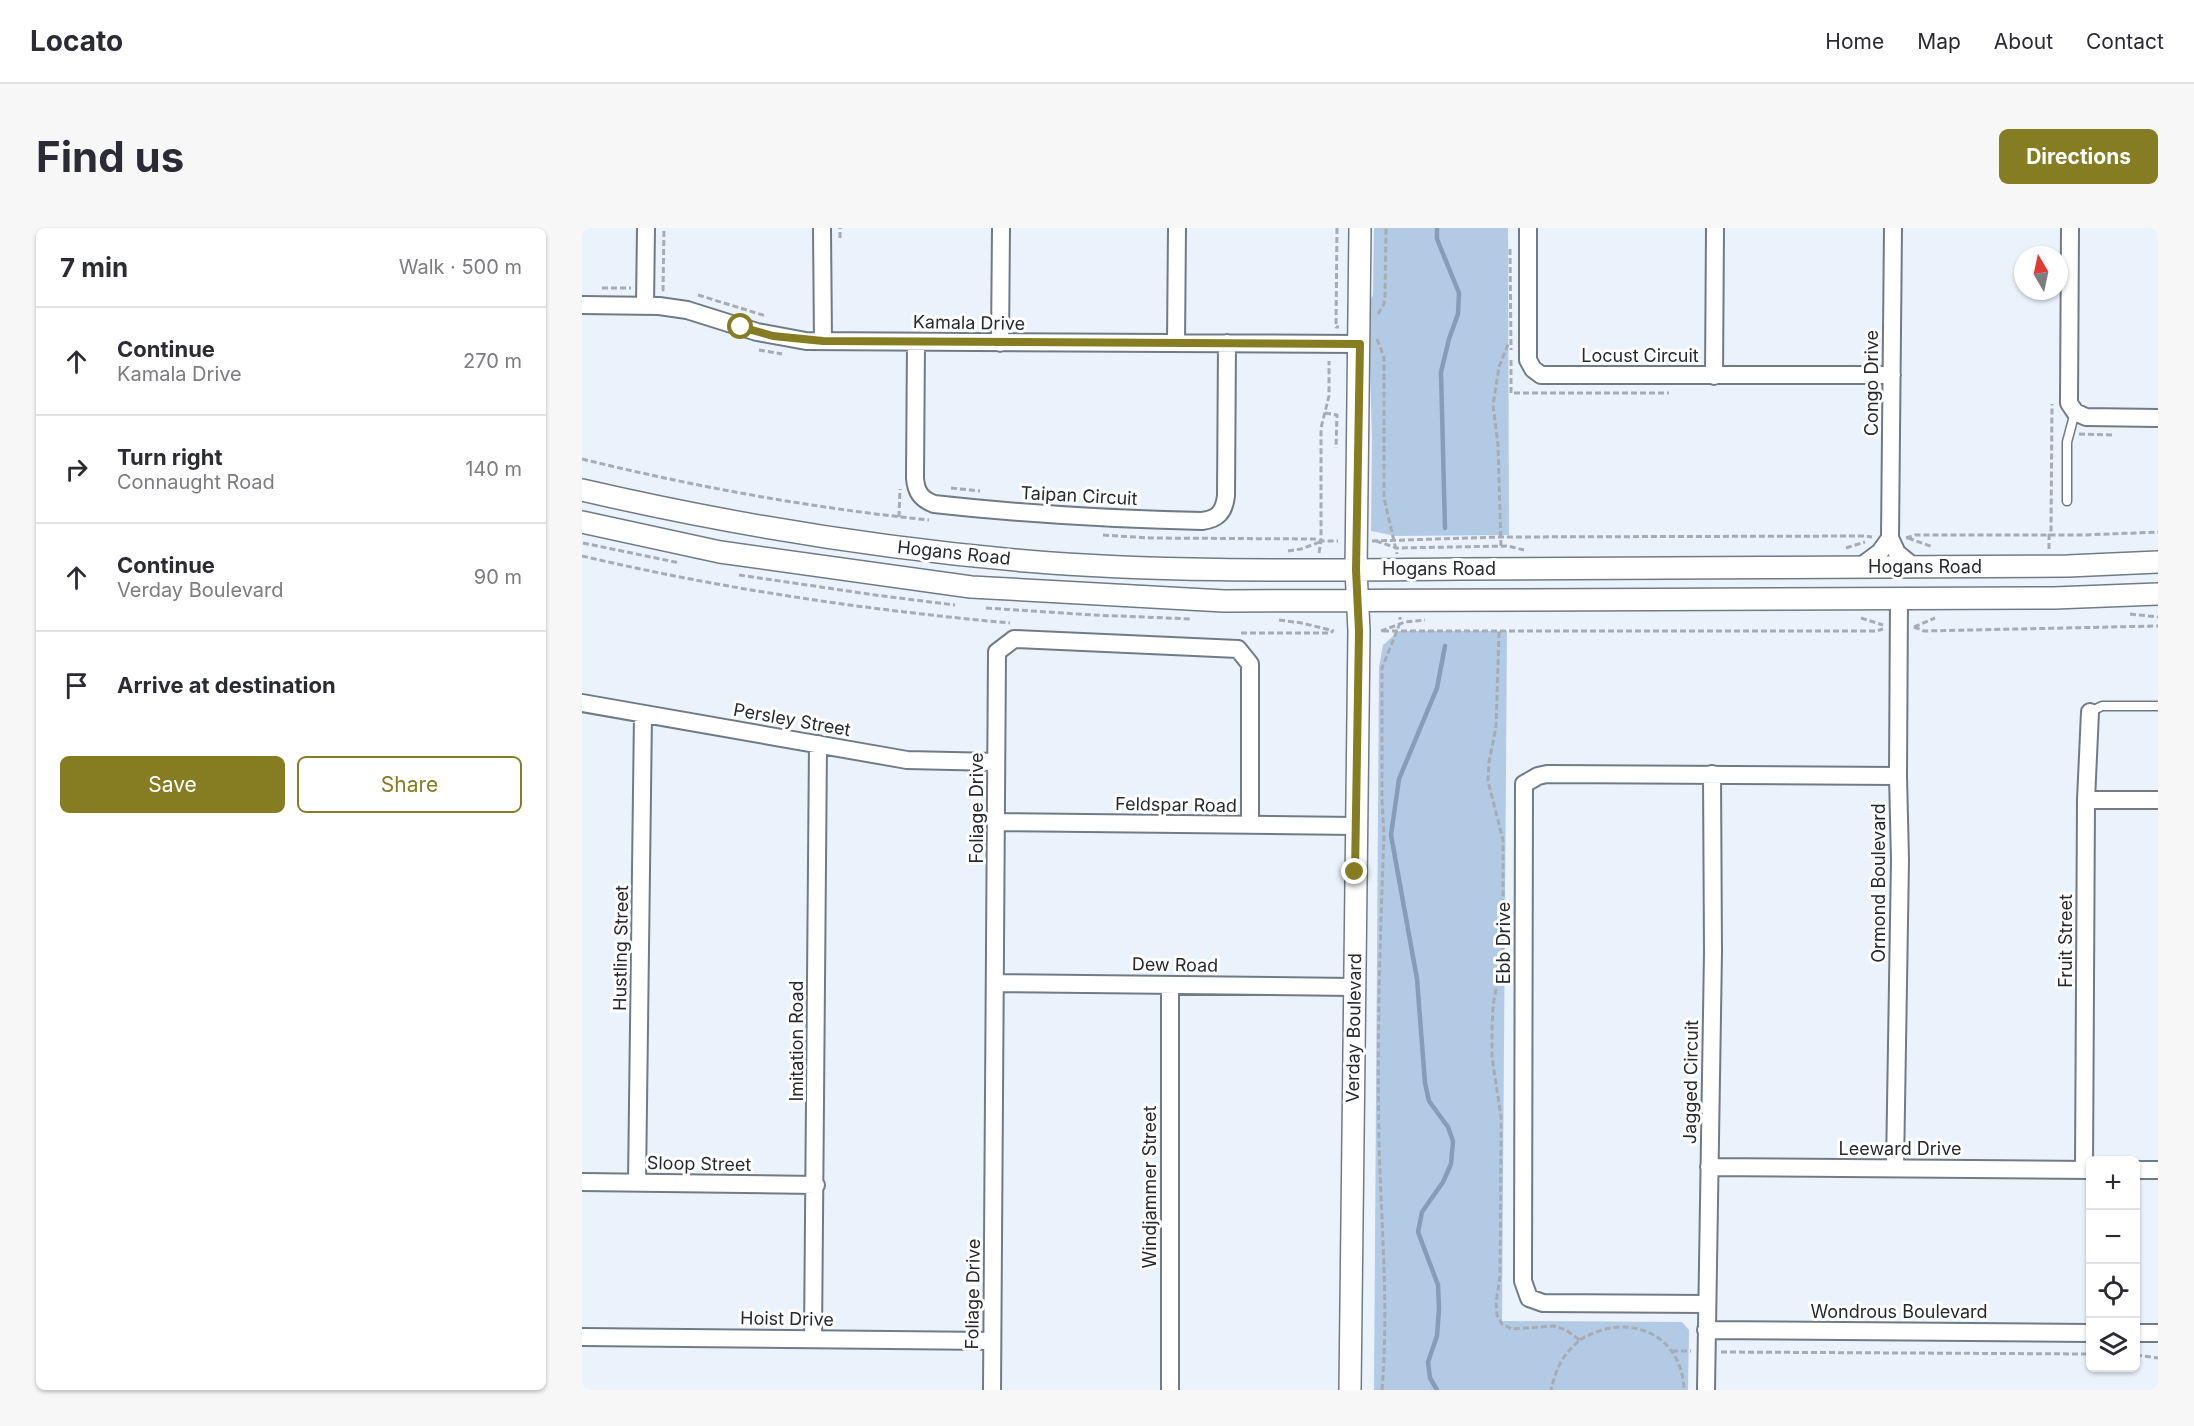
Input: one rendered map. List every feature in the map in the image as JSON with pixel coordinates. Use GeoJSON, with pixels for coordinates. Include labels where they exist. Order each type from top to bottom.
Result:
{"type":"FeatureCollection","features":[{"type":"Feature","properties":{"kind":"street"},"geometry":{"type":"LineString","coordinates":[[645,306],[646,228]]}},
{"type":"Feature","properties":{"kind":"street"},"geometry":{"type":"LineString","coordinates":[[822,228],[823,341]]}},
{"type":"Feature","properties":{"kind":"street"},"geometry":{"type":"LineString","coordinates":[[1000,228],[1000,343]]}},
{"type":"Feature","properties":{"kind":"street"},"geometry":{"type":"LineString","coordinates":[[1176,343],[1178,228]]}},
{"type":"Feature","properties":{"kind":"street","name":"Verday Boulevard"},"geometry":{"type":"LineString","coordinates":[[1350,1390],[1358,600],[1356,570],[1368,339],[1360,228]]}},
{"type":"Feature","properties":{"kind":"street","name":"Locust Circuit"},"geometry":{"type":"LineString","coordinates":[[1528,228],[1528,355],[1530,365],[1537,373],[1550,376],[1892,375]]}},
{"type":"Feature","properties":{"kind":"street"},"geometry":{"type":"LineString","coordinates":[[1714,376],[1715,228]]}},
{"type":"Feature","properties":{"kind":"street","name":"Congo Drive"},"geometry":{"type":"LineString","coordinates":[[1890,538],[1893,228]]}},
{"type":"Feature","properties":{"kind":"street"},"geometry":{"type":"LineString","coordinates":[[2070,228],[2069,403],[2075,412],[2092,418],[2158,418]]}},
{"type":"Feature","properties":{"kind":"street","name":"Kamala Drive"},"geometry":{"type":"LineString","coordinates":[[582,305],[672,308],[702,314],[773,336],[823,341],[1227,344],[1368,339]]}},
{"type":"Feature","properties":{"kind":"street","name":"Taipan Circuit"},"geometry":{"type":"LineString","coordinates":[[916,342],[915,484],[924,500],[934,504],[1019,512],[1113,519],[1202,521],[1220,515],[1226,496],[1227,344]]}},
{"type":"Feature","properties":{"kind":"street","name":"Hogans Road"},"geometry":{"type":"LineString","coordinates":[[582,490],[690,514],[791,532],[951,554],[1170,569],[2068,566],[2158,562]]}},
{"type":"Feature","properties":{"kind":"street","name":"Hogans Road"},"geometry":{"type":"LineString","coordinates":[[582,522],[720,552],[971,587],[1224,601],[2066,598],[2158,594]]}},
{"type":"Feature","properties":{"kind":"street"},"geometry":{"type":"LineString","coordinates":[[1860,567],[1880,552],[1890,538],[1897,553],[1914,567]]}},
{"type":"Feature","properties":{"kind":"street","name":"Ormond Boulevard"},"geometry":{"type":"LineString","coordinates":[[1895,1168],[1900,861],[1899,598]]}},
{"type":"Feature","properties":{"kind":"street","name":"Foliage Drive"},"geometry":{"type":"LineString","coordinates":[[992,1390],[997,652],[1014,639],[1238,649],[1250,664],[1250,825]]}},
{"type":"Feature","properties":{"kind":"street","name":"Persley Street"},"geometry":{"type":"LineString","coordinates":[[582,703],[907,760],[996,762]]}},
{"type":"Feature","properties":{"kind":"street","name":"Fruit Street"},"geometry":{"type":"LineString","coordinates":[[2087,1156],[2086,800],[2090,712]]}},
{"type":"Feature","properties":{"kind":"street","name":"Hustling Street"},"geometry":{"type":"LineString","coordinates":[[637,1183],[643,714]]}},
{"type":"Feature","properties":{"kind":"street","name":"Imitation Road"},"geometry":{"type":"LineString","coordinates":[[813,1339],[818,744]]}},
{"type":"Feature","properties":{"kind":"street","name":"Ebb Drive"},"geometry":{"type":"LineString","coordinates":[[1707,1304],[1543,1303],[1529,1298],[1522,1281],[1524,784],[1547,774],[1898,776]]}},
{"type":"Feature","properties":{"kind":"street","name":"Jagged Circuit"},"geometry":{"type":"LineString","coordinates":[[1706,1390],[1713,951],[1712,774]]}},
{"type":"Feature","properties":{"kind":"street"},"geometry":{"type":"LineString","coordinates":[[2086,800],[2158,800]]}},
{"type":"Feature","properties":{"kind":"street","name":"Feldspar Road"},"geometry":{"type":"LineString","coordinates":[[996,822],[1356,826]]}},
{"type":"Feature","properties":{"kind":"street","name":"Dew Road"},"geometry":{"type":"LineString","coordinates":[[995,983],[1354,987]]}},
{"type":"Feature","properties":{"kind":"street","name":"Windjammer Street"},"geometry":{"type":"LineString","coordinates":[[1170,985],[1170,1390]]}},
{"type":"Feature","properties":{"kind":"street","name":"Leeward Drive"},"geometry":{"type":"LineString","coordinates":[[1708,1167],[2086,1170]]}},
{"type":"Feature","properties":{"kind":"street"},"geometry":{"type":"LineString","coordinates":[[2140,1170],[2158,1170]]}},
{"type":"Feature","properties":{"kind":"street","name":"Sloop Street"},"geometry":{"type":"LineString","coordinates":[[582,1182],[816,1185]]}},
{"type":"Feature","properties":{"kind":"street","name":"Wondrous Boulevard"},"geometry":{"type":"LineString","coordinates":[[1706,1330],[2086,1333]]}},
{"type":"Feature","properties":{"kind":"street"},"geometry":{"type":"LineString","coordinates":[[2140,1333],[2158,1333]]}},
{"type":"Feature","properties":{"kind":"street","name":"Hoist Drive"},"geometry":{"type":"LineString","coordinates":[[582,1337],[992,1341]]}},
{"type":"Feature","properties":{"kind":"lane"},"geometry":{"type":"LineString","coordinates":[[2067,501],[2067,442],[2075,412]]}},
{"type":"Feature","properties":{"kind":"lane"},"geometry":{"type":"LineString","coordinates":[[2090,712],[2102,706],[2158,706]]}},
{"type":"Feature","properties":{"kind":"path"},"geometry":{"type":"LineString","coordinates":[[1376,318],[1385,299],[1386,228]]}},
{"type":"Feature","properties":{"kind":"path"},"geometry":{"type":"LineString","coordinates":[[1501,546],[1498,445],[1493,405],[1499,367],[1510,340],[1510,239]]}},
{"type":"Feature","properties":{"kind":"path"},"geometry":{"type":"LineString","coordinates":[[1368,339],[1384,357],[1384,498],[1397,548],[1398,569]]}},
{"type":"Feature","properties":{"kind":"path"},"geometry":{"type":"LineString","coordinates":[[1318,570],[1321,541],[1321,428],[1329,396],[1329,361]]}},
{"type":"Feature","properties":{"kind":"path"},"geometry":{"type":"LineString","coordinates":[[2049,549],[2052,401]]}},
{"type":"Feature","properties":{"kind":"path"},"geometry":{"type":"LineString","coordinates":[[1325,413],[1337,415],[1336,448]]}},
{"type":"Feature","properties":{"kind":"path"},"geometry":{"type":"LineString","coordinates":[[1839,548],[1915,535],[2158,532]]}},
{"type":"Feature","properties":{"kind":"path"},"geometry":{"type":"LineString","coordinates":[[1531,550],[1501,546],[1397,548],[1374,540],[1500,537],[1865,536],[1890,538]]}},
{"type":"Feature","properties":{"kind":"path"},"geometry":{"type":"LineString","coordinates":[[1284,551],[1301,549],[1321,541]]}},
{"type":"Feature","properties":{"kind":"path"},"geometry":{"type":"LineString","coordinates":[[582,556],[790,597],[923,615],[1017,624]]}},
{"type":"Feature","properties":{"kind":"path"},"geometry":{"type":"LineString","coordinates":[[1319,600],[1319,627]]}},
{"type":"Feature","properties":{"kind":"path"},"geometry":{"type":"LineString","coordinates":[[1382,1390],[1386,1346],[1386,1270],[1380,1199],[1378,1089],[1384,835],[1382,668],[1400,623],[1400,600]]}},
{"type":"Feature","properties":{"kind":"path"},"geometry":{"type":"LineString","coordinates":[[1914,627],[1924,631],[2158,626]]}},
{"type":"Feature","properties":{"kind":"path"},"geometry":{"type":"LineString","coordinates":[[1381,631],[1876,631],[1887,627]]}},
{"type":"Feature","properties":{"kind":"path"},"geometry":{"type":"LineString","coordinates":[[1240,633],[1329,633],[1334,631]]}},
{"type":"Feature","properties":{"kind":"path"},"geometry":{"type":"LineString","coordinates":[[1580,1340],[1590,1333],[1610,1327],[1625,1326],[1652,1334],[1663,1340],[1671,1351],[1682,1374],[1684,1390]]}},
{"type":"Feature","properties":{"kind":"path"},"geometry":{"type":"LineString","coordinates":[[1671,1351],[2086,1354]]}},
{"type":"Feature","properties":{"kind":"path"},"geometry":{"type":"LineString","coordinates":[[2140,1356],[2158,1358]]}},
{"type":"Feature","properties":{"kind":"shaded area"},"geometry":{"type":"Polygon","coordinates":[[[1374,228],[1508,228],[1509,535],[1396,536],[1371,531],[1372,438],[1368,304],[1373,295],[1374,228]]]}},
{"type":"Feature","properties":{"kind":"shaded area"},"geometry":{"type":"Polygon","coordinates":[[[1399,631],[1507,631],[1502,1321],[1682,1322],[1689,1330],[1688,1390],[1374,1390],[1379,667],[1383,645],[1399,631]]]}},
{"type":"Feature","properties":{"kind":"waterway"},"geometry":{"type":"LineString","coordinates":[[1437,228],[1437,239],[1459,293],[1458,314],[1441,372],[1445,528]]}},
{"type":"Feature","properties":{"kind":"waterway"},"geometry":{"type":"LineString","coordinates":[[1437,1390],[1430,1378],[1428,1362],[1437,1336],[1438,1285],[1418,1232],[1422,1212],[1443,1182],[1451,1164],[1453,1141],[1448,1127],[1429,1101],[1425,1083],[1417,979],[1391,835],[1399,779],[1437,688],[1445,646]]}},
{"type":"Feature","properties":{"kind":"route"},"geometry":{"type":"LineString","coordinates":[[741,327],[773,336],[806,341],[1360,344],[1356,570],[1359,631],[1355,872]]}}]}
